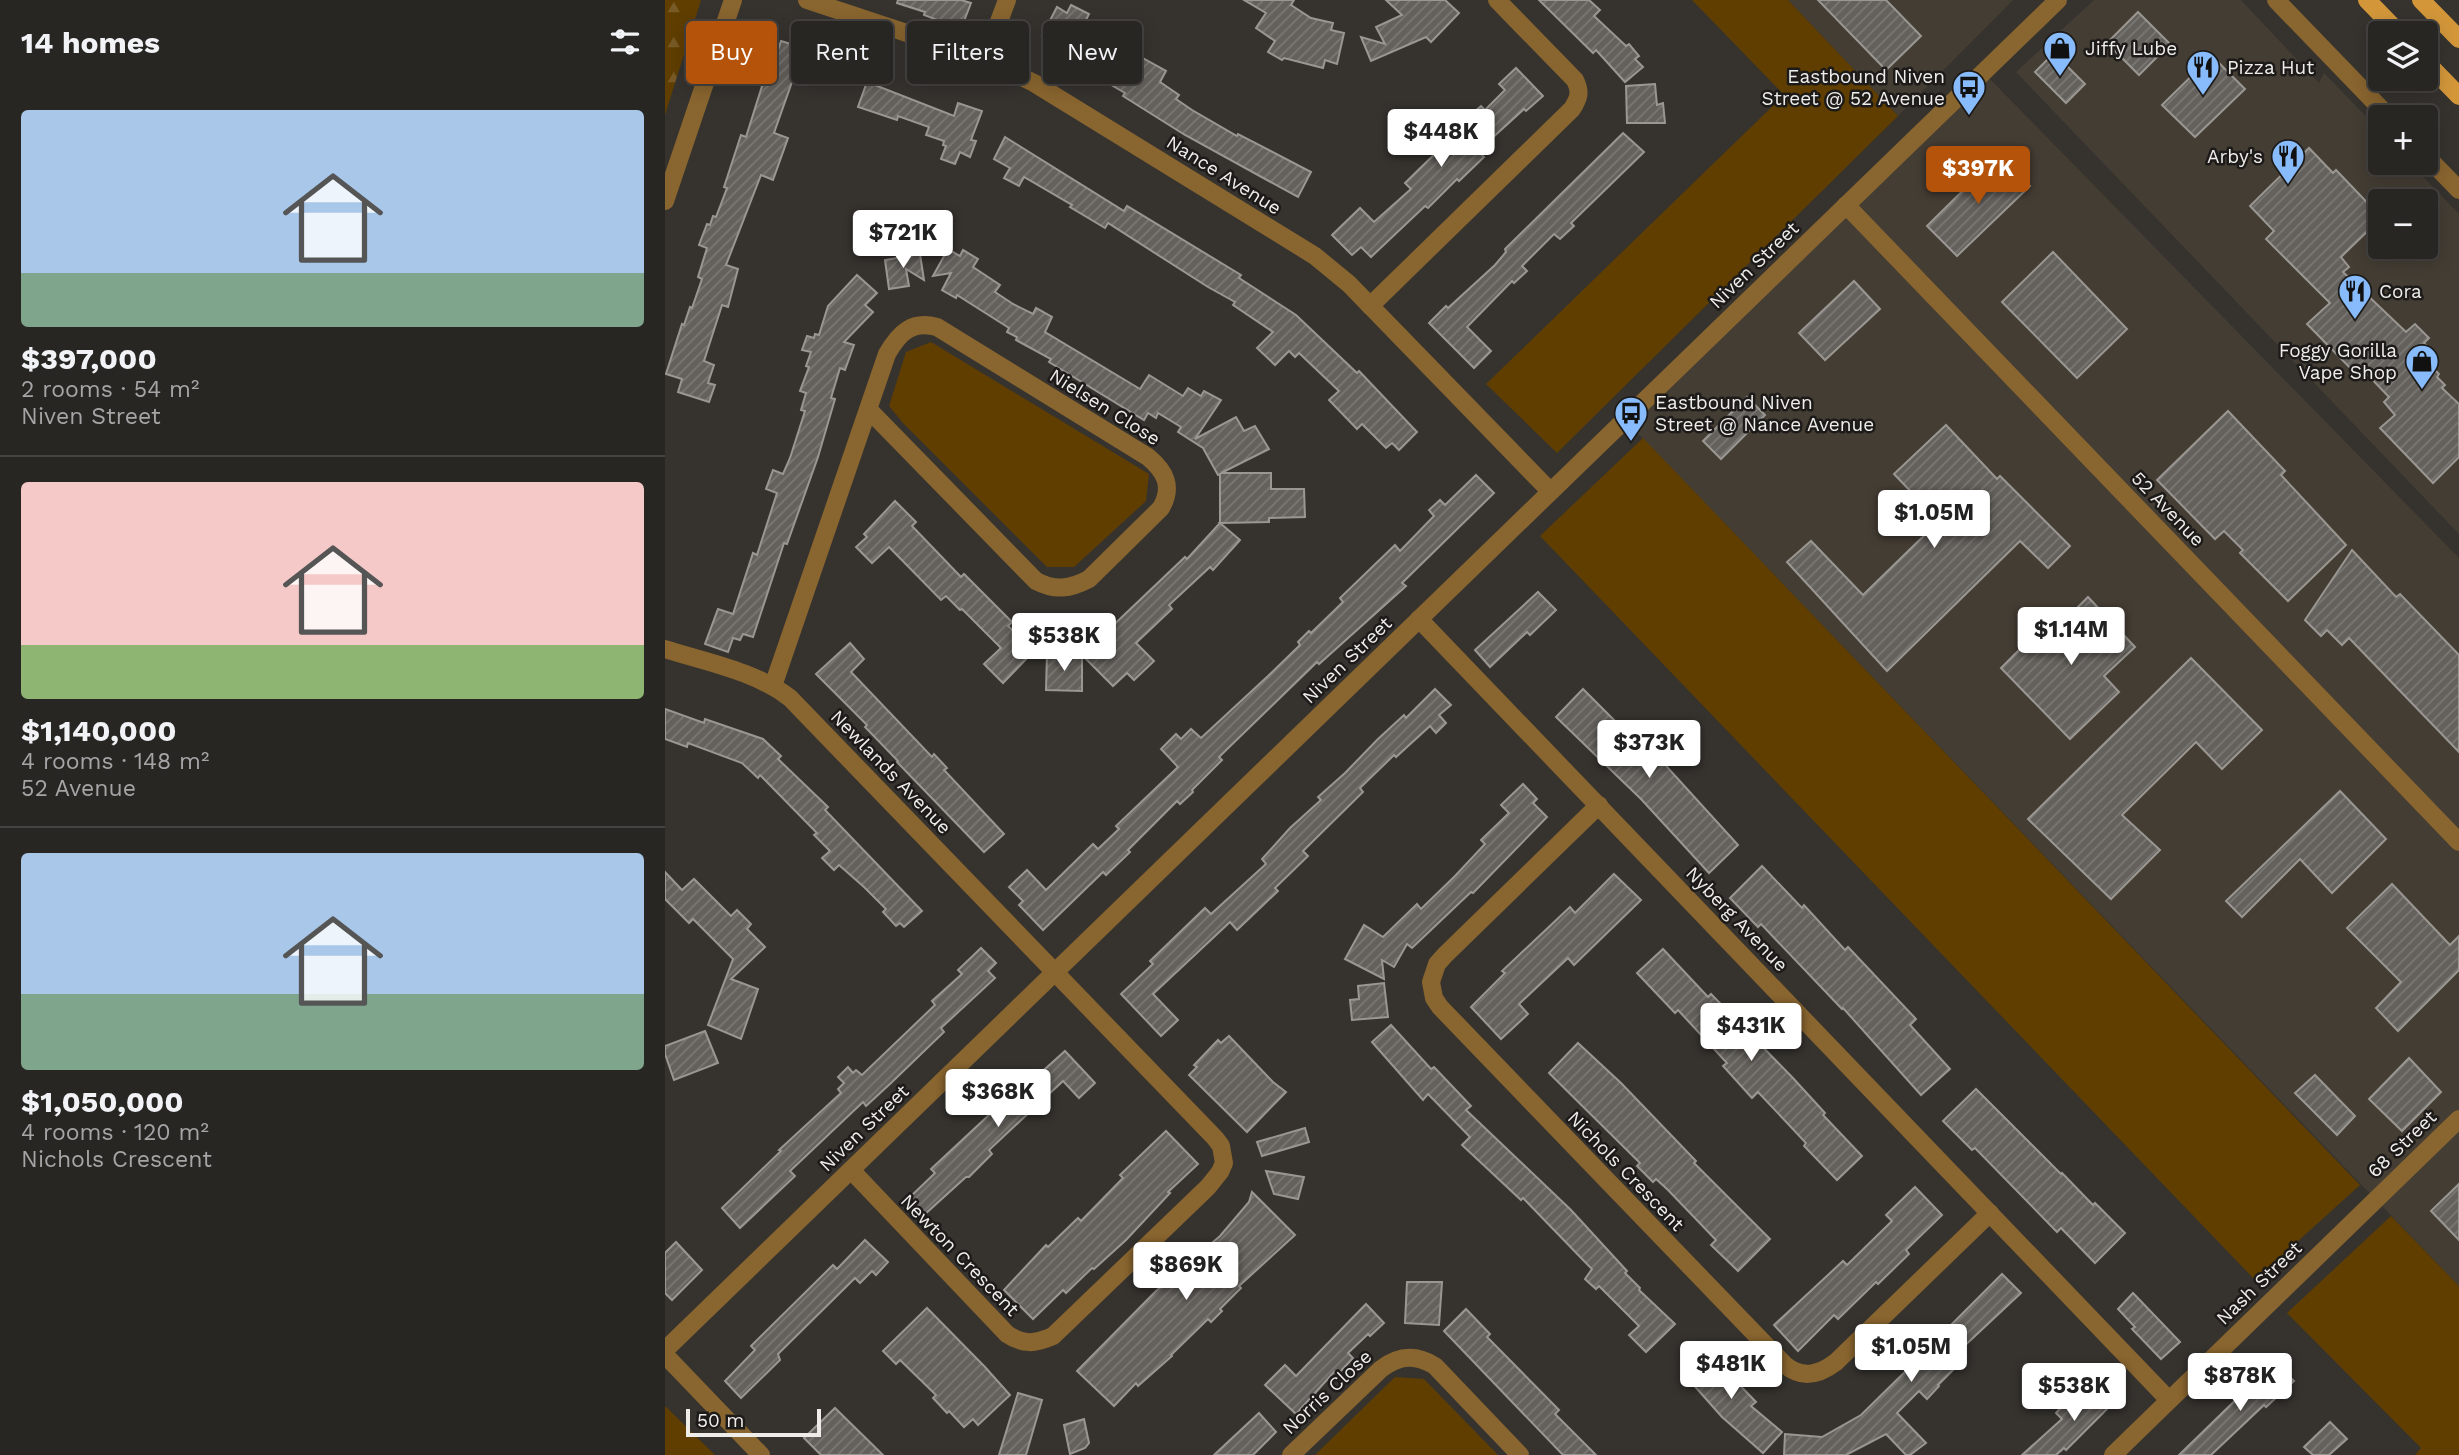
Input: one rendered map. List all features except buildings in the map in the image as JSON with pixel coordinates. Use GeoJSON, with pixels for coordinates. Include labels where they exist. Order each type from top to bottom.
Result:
{"type":"FeatureCollection","features":[{"type":"Feature","properties":{"kind":"main road"},"geometry":{"type":"LineString","coordinates":[[2368,0],[2388,21]]}},
{"type":"Feature","properties":{"kind":"main road"},"geometry":{"type":"LineString","coordinates":[[2421,0],[2459,39]]}},
{"type":"Feature","properties":{"kind":"main road"},"geometry":{"type":"LineString","coordinates":[[2438,74],[2459,96]]}},
{"type":"Feature","properties":{"kind":"street"},"geometry":{"type":"LineString","coordinates":[[665,201],[733,0]]}},
{"type":"Feature","properties":{"kind":"street","name":"Nance Avenue"},"geometry":{"type":"LineString","coordinates":[[807,0],[907,33]]}},
{"type":"Feature","properties":{"kind":"street"},"geometry":{"type":"LineString","coordinates":[[999,21],[1007,0]]}},
{"type":"Feature","properties":{"kind":"street"},"geometry":{"type":"LineString","coordinates":[[1370,306],[1572,109],[1577,101],[1579,88],[1575,80],[1497,0]]}},
{"type":"Feature","properties":{"kind":"street","name":"Niven Street"},"geometry":{"type":"LineString","coordinates":[[665,1353],[1055,971],[2058,0]]}},
{"type":"Feature","properties":{"kind":"street"},"geometry":{"type":"LineString","coordinates":[[2276,0],[2377,105]]}},
{"type":"Feature","properties":{"kind":"street","name":"Nance Avenue"},"geometry":{"type":"LineString","coordinates":[[1029,81],[1315,256],[1333,270],[1550,491]]}},
{"type":"Feature","properties":{"kind":"street"},"geometry":{"type":"LineString","coordinates":[[2438,168],[2459,190]]}},
{"type":"Feature","properties":{"kind":"street","name":"52 Avenue"},"geometry":{"type":"LineString","coordinates":[[1846,205],[2459,842]]}},
{"type":"Feature","properties":{"kind":"street","name":"Nielsen Close"},"geometry":{"type":"LineString","coordinates":[[773,686],[870,411],[887,354],[902,333],[919,324],[937,327],[1148,457],[1162,471],[1167,481],[1166,498],[1161,508],[1089,579],[1075,586],[1048,587],[1036,581],[870,411]]}},
{"type":"Feature","properties":{"kind":"street","name":"Nyberg Avenue"},"geometry":{"type":"LineString","coordinates":[[1419,619],[2169,1400]]}},
{"type":"Feature","properties":{"kind":"street","name":"Newlands Avenue"},"geometry":{"type":"LineString","coordinates":[[665,649],[773,686],[805,713],[1055,971]]}},
{"type":"Feature","properties":{"kind":"street","name":"Nichols Crescent"},"geometry":{"type":"LineString","coordinates":[[1599,805],[1445,955],[1432,973],[1431,990],[1440,1007],[1503,1074],[1785,1365],[1800,1373],[1810,1375],[1821,1372],[1836,1362],[1990,1213]]}},
{"type":"Feature","properties":{"kind":"street","name":"Newton Crescent"},"geometry":{"type":"LineString","coordinates":[[851,1170],[1007,1334],[1027,1343],[1040,1342],[1053,1336],[1208,1187],[1224,1163],[1221,1146],[1149,1067],[1055,971]]}},
{"type":"Feature","properties":{"kind":"street","name":"68 Street"},"geometry":{"type":"LineString","coordinates":[[2375,1200],[2459,1119]]}},
{"type":"Feature","properties":{"kind":"street","name":"Nash Street"},"geometry":{"type":"LineString","coordinates":[[2113,1455],[2375,1200]]}},
{"type":"Feature","properties":{"kind":"street"},"geometry":{"type":"LineString","coordinates":[[665,1353],[761,1455]]}},
{"type":"Feature","properties":{"kind":"street","name":"Norris Close"},"geometry":{"type":"LineString","coordinates":[[1291,1455],[1381,1369],[1389,1363],[1419,1357],[1435,1366],[1520,1455]]}},
{"type":"Feature","properties":{"kind":"shaded area"},"geometry":{"type":"Polygon","coordinates":[[[1788,0],[2013,0],[1898,116],[1788,0]]]}},
{"type":"Feature","properties":{"kind":"shaded area"},"geometry":{"type":"Polygon","coordinates":[[[2094,0],[2241,0],[2319,83],[2324,73],[2368,119],[2368,175],[2422,175],[2435,189],[2368,189],[2368,259],[2438,259],[2438,192],[2459,214],[2459,534],[2016,72],[2094,0]]]}},
{"type":"Feature","properties":{"kind":"shaded area"},"geometry":{"type":"Polygon","coordinates":[[[1983,72],[2459,558],[2459,1286],[1624,419],[1983,72]]]}},
{"type":"Feature","properties":{"kind":"green space"},"geometry":{"type":"Polygon","coordinates":[[[665,0],[701,0],[694,21],[686,21],[686,48],[665,115],[665,0]]]}},
{"type":"Feature","properties":{"kind":"green space"},"geometry":{"type":"Polygon","coordinates":[[[1692,0],[1788,0],[1898,116],[1557,453],[1486,384],[1784,95],[1692,0]]]}},
{"type":"Feature","properties":{"kind":"green space"},"geometry":{"type":"Polygon","coordinates":[[[931,342],[1149,474],[1146,501],[1074,567],[1047,567],[889,406],[906,352],[931,342]]]}},
{"type":"Feature","properties":{"kind":"green space"},"geometry":{"type":"Polygon","coordinates":[[[1643,438],[2360,1185],[2255,1280],[1540,536],[1643,438]]]}},
{"type":"Feature","properties":{"kind":"green space"},"geometry":{"type":"Polygon","coordinates":[[[2391,1216],[2459,1286],[2459,1455],[2415,1455],[2421,1448],[2287,1313],[2391,1216]]]}},
{"type":"Feature","properties":{"kind":"green space"},"geometry":{"type":"Polygon","coordinates":[[[1395,1377],[1424,1379],[1498,1455],[1315,1455],[1395,1377]]]}},
{"type":"Feature","properties":{"kind":"green space"},"geometry":{"type":"Polygon","coordinates":[[[665,1406],[715,1455],[665,1455],[665,1406]]]}},
{"type":"Feature","properties":{"kind":"place","name":"Jiffy Lube"},"geometry":{"type":"Point","coordinates":[2060,78]}},
{"type":"Feature","properties":{"kind":"place","name":"Pizza Hut"},"geometry":{"type":"Point","coordinates":[2203,97]}},
{"type":"Feature","properties":{"kind":"place","name":"Eastbound Niven Street @ 52 Avenue"},"geometry":{"type":"Point","coordinates":[1969,117]}},
{"type":"Feature","properties":{"kind":"place","name":"Arby's"},"geometry":{"type":"Point","coordinates":[2288,186]}},
{"type":"Feature","properties":{"kind":"place","name":"Cora"},"geometry":{"type":"Point","coordinates":[2355,321]}},
{"type":"Feature","properties":{"kind":"place","name":"Foggy Gorilla Vape Shop"},"geometry":{"type":"Point","coordinates":[2422,391]}},
{"type":"Feature","properties":{"kind":"place","name":"Eastbound Niven Street @ Nance Avenue"},"geometry":{"type":"Point","coordinates":[1631,443]}}]}
